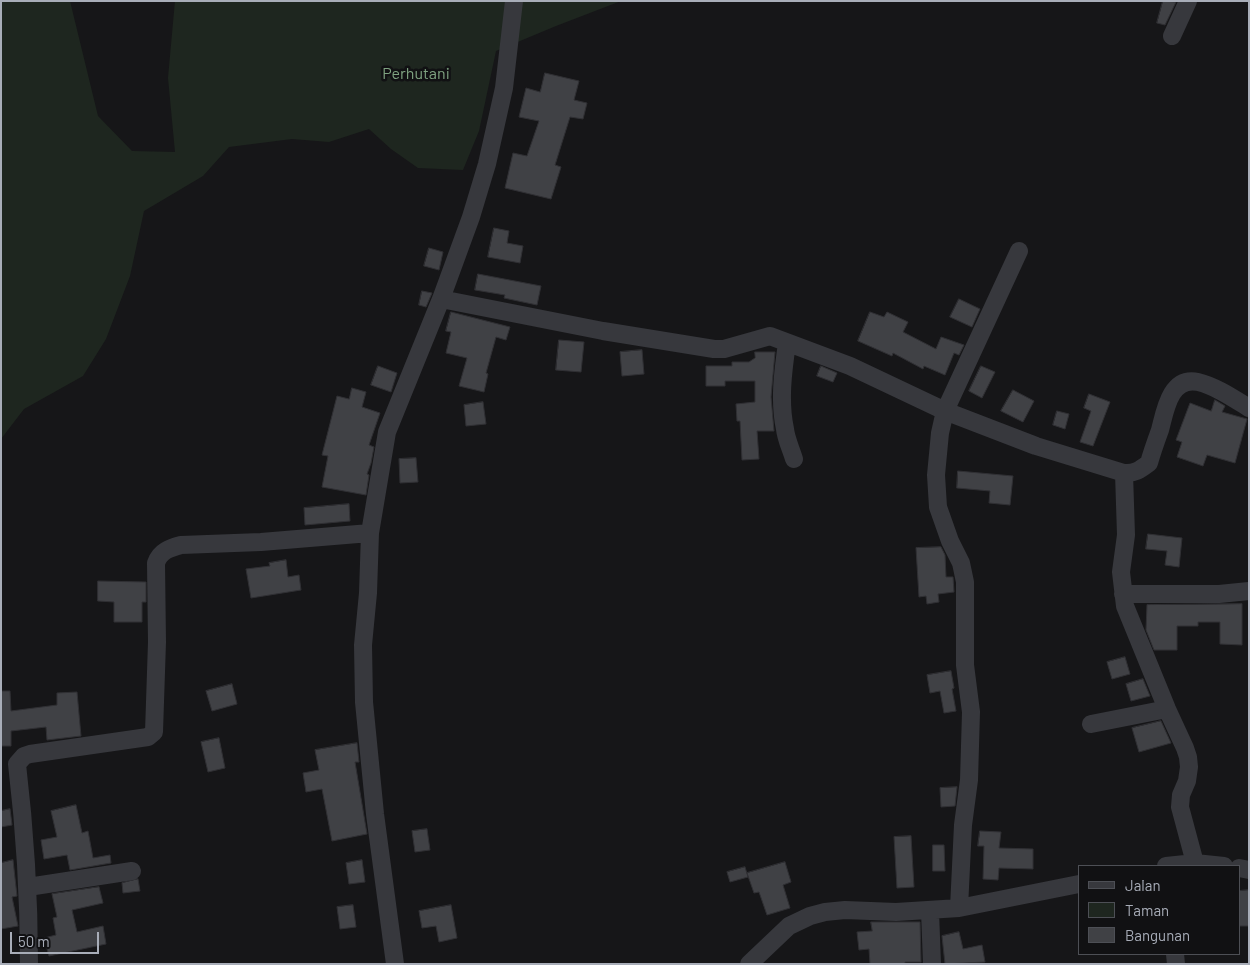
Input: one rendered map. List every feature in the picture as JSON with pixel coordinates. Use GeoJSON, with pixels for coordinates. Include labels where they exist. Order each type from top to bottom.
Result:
{"type":"FeatureCollection","features":[{"type":"Feature","properties":{"kind":"street"},"geometry":{"type":"LineString","coordinates":[[395,964],[375,814],[364,702],[363,645],[368,593],[370,533],[387,432],[441,299],[488,164],[504,88],[514,1]]}},
{"type":"Feature","properties":{"kind":"street"},"geometry":{"type":"LineString","coordinates":[[1172,36],[1188,1]]}},
{"type":"Feature","properties":{"kind":"street"},"geometry":{"type":"LineString","coordinates":[[959,908],[963,825],[969,780],[971,712],[965,665],[965,582],[962,564],[950,541],[938,507],[936,475],[940,433],[945,411],[1019,251]]}},
{"type":"Feature","properties":{"kind":"street"},"geometry":{"type":"LineString","coordinates":[[441,299],[603,331],[714,349],[724,349],[770,336],[850,366],[945,411],[1036,446],[1131,474],[1140,470],[1148,463],[1170,396],[1178,386],[1186,382],[1196,381],[1249,408]]}},
{"type":"Feature","properties":{"kind":"street"},"geometry":{"type":"LineString","coordinates":[[787,343],[783,373],[783,398],[785,429],[794,459]]}},
{"type":"Feature","properties":{"kind":"street"},"geometry":{"type":"LineString","coordinates":[[1124,473],[1126,526],[1121,572],[1123,594],[1130,620],[1167,710],[1186,748],[1188,774],[1181,795],[1180,807],[1195,863]]}},
{"type":"Feature","properties":{"kind":"street"},"geometry":{"type":"LineString","coordinates":[[29,964],[28,887],[24,818],[17,764],[20,759],[30,754],[148,736],[154,732],[157,642],[156,562],[158,556],[169,549],[181,545],[261,542],[370,533]]}},
{"type":"Feature","properties":{"kind":"street"},"geometry":{"type":"LineString","coordinates":[[1123,594],[1219,594],[1249,591]]}},
{"type":"Feature","properties":{"kind":"street"},"geometry":{"type":"LineString","coordinates":[[1090,724],[1167,710]]}},
{"type":"Feature","properties":{"kind":"street"},"geometry":{"type":"LineString","coordinates":[[1178,865],[1195,863],[1214,865]]}},
{"type":"Feature","properties":{"kind":"street"},"geometry":{"type":"LineString","coordinates":[[28,887],[132,871]]}},
{"type":"Feature","properties":{"kind":"street"},"geometry":{"type":"LineString","coordinates":[[749,964],[789,926],[810,916],[825,912],[959,908],[1078,884]]}},
{"type":"Feature","properties":{"kind":"street"},"geometry":{"type":"LineString","coordinates":[[930,910],[932,964]]}},
{"type":"Feature","properties":{"kind":"green space","name":"Perhutani"},"geometry":{"type":"Polygon","coordinates":[[[1,1],[70,1],[98,116],[132,151],[175,152],[168,78],[175,1],[621,1],[496,51],[479,131],[463,170],[418,168],[391,149],[369,129],[329,142],[292,139],[229,147],[203,176],[144,211],[130,276],[106,339],[83,376],[24,409],[1,439],[1,1]]]}},
{"type":"Feature","properties":{"kind":"building"},"geometry":{"type":"Polygon","coordinates":[[[1163,1],[1176,2],[1165,25],[1157,23],[1163,1]]]}},
{"type":"Feature","properties":{"kind":"building"},"geometry":{"type":"Polygon","coordinates":[[[545,73],[579,81],[574,100],[587,103],[583,119],[570,117],[555,165],[561,167],[551,199],[505,188],[513,153],[527,156],[539,121],[519,117],[526,88],[540,92],[545,73]]]}},
{"type":"Feature","properties":{"kind":"building"},"geometry":{"type":"Polygon","coordinates":[[[494,228],[509,231],[507,243],[523,246],[520,263],[488,257],[494,228]]]}},
{"type":"Feature","properties":{"kind":"building"},"geometry":{"type":"Polygon","coordinates":[[[429,248],[443,252],[439,270],[424,266],[429,248]]]}},
{"type":"Feature","properties":{"kind":"building"},"geometry":{"type":"Polygon","coordinates":[[[478,274],[541,286],[537,305],[504,298],[505,295],[475,290],[478,274]]]}},
{"type":"Feature","properties":{"kind":"building"},"geometry":{"type":"Polygon","coordinates":[[[422,291],[432,293],[426,307],[419,305],[422,291]]]}},
{"type":"Feature","properties":{"kind":"building"},"geometry":{"type":"Polygon","coordinates":[[[959,299],[980,309],[972,327],[950,317],[959,299]]]}},
{"type":"Feature","properties":{"kind":"building"},"geometry":{"type":"Polygon","coordinates":[[[451,312],[510,327],[506,340],[496,337],[486,373],[488,374],[484,392],[459,386],[467,358],[446,353],[451,332],[446,331],[451,312]]]}},
{"type":"Feature","properties":{"kind":"building"},"geometry":{"type":"Polygon","coordinates":[[[870,312],[884,317],[887,312],[908,322],[903,332],[936,349],[941,337],[964,345],[959,355],[954,353],[945,375],[924,366],[923,369],[893,353],[892,356],[858,341],[870,312]]]}},
{"type":"Feature","properties":{"kind":"building"},"geometry":{"type":"Polygon","coordinates":[[[559,340],[584,342],[581,372],[556,370],[559,340]]]}},
{"type":"Feature","properties":{"kind":"building"},"geometry":{"type":"Polygon","coordinates":[[[642,350],[644,374],[622,376],[620,352],[642,350]]]}},
{"type":"Feature","properties":{"kind":"building"},"geometry":{"type":"Polygon","coordinates":[[[755,352],[775,352],[771,397],[774,431],[757,431],[759,459],[742,460],[740,421],[737,421],[736,404],[755,402],[755,381],[725,381],[725,386],[706,386],[706,366],[732,366],[732,362],[749,362],[755,358],[755,352]]]}},
{"type":"Feature","properties":{"kind":"building"},"geometry":{"type":"Polygon","coordinates":[[[378,366],[397,373],[391,392],[371,385],[378,366]]]}},
{"type":"Feature","properties":{"kind":"building"},"geometry":{"type":"Polygon","coordinates":[[[821,366],[837,373],[833,382],[817,376],[821,366]]]}},
{"type":"Feature","properties":{"kind":"building"},"geometry":{"type":"Polygon","coordinates":[[[981,366],[995,372],[982,398],[969,391],[981,366]]]}},
{"type":"Feature","properties":{"kind":"building"},"geometry":{"type":"Polygon","coordinates":[[[352,388],[366,392],[362,407],[380,413],[369,445],[374,447],[367,474],[369,475],[366,495],[322,487],[328,456],[322,455],[337,396],[349,399],[352,388]]]}},
{"type":"Feature","properties":{"kind":"building"},"geometry":{"type":"Polygon","coordinates":[[[1013,390],[1034,401],[1023,422],[1001,411],[1013,390]]]}},
{"type":"Feature","properties":{"kind":"building"},"geometry":{"type":"Polygon","coordinates":[[[1089,394],[1110,402],[1093,446],[1080,442],[1091,411],[1084,408],[1089,394]]]}},
{"type":"Feature","properties":{"kind":"building"},"geometry":{"type":"Polygon","coordinates":[[[1215,400],[1225,406],[1222,412],[1247,419],[1235,463],[1207,455],[1203,466],[1177,457],[1182,442],[1176,440],[1190,403],[1211,411],[1215,400]]]}},
{"type":"Feature","properties":{"kind":"building"},"geometry":{"type":"Polygon","coordinates":[[[483,402],[486,424],[466,426],[464,405],[483,402]]]}},
{"type":"Feature","properties":{"kind":"building"},"geometry":{"type":"Polygon","coordinates":[[[1057,411],[1069,414],[1065,429],[1053,425],[1057,411]]]}},
{"type":"Feature","properties":{"kind":"building"},"geometry":{"type":"Polygon","coordinates":[[[416,458],[418,482],[400,483],[399,459],[416,458]]]}},
{"type":"Feature","properties":{"kind":"building"},"geometry":{"type":"Polygon","coordinates":[[[958,471],[1013,476],[1010,505],[989,503],[990,491],[957,488],[958,471]]]}},
{"type":"Feature","properties":{"kind":"building"},"geometry":{"type":"Polygon","coordinates":[[[349,504],[350,521],[305,525],[304,508],[349,504]]]}},
{"type":"Feature","properties":{"kind":"building"},"geometry":{"type":"Polygon","coordinates":[[[1148,534],[1182,538],[1179,567],[1165,565],[1167,551],[1146,549],[1148,534]]]}},
{"type":"Feature","properties":{"kind":"building"},"geometry":{"type":"Polygon","coordinates":[[[941,547],[945,555],[946,577],[953,577],[954,592],[938,594],[939,602],[927,604],[926,596],[919,597],[916,548],[941,547]]]}},
{"type":"Feature","properties":{"kind":"building"},"geometry":{"type":"Polygon","coordinates":[[[286,560],[288,577],[299,575],[301,590],[251,598],[246,569],[270,566],[269,563],[286,560]]]}},
{"type":"Feature","properties":{"kind":"building"},"geometry":{"type":"Polygon","coordinates":[[[98,581],[146,582],[146,602],[142,602],[142,622],[114,622],[114,602],[98,601],[98,581]]]}},
{"type":"Feature","properties":{"kind":"building"},"geometry":{"type":"Polygon","coordinates":[[[1242,604],[1242,645],[1220,644],[1220,622],[1198,622],[1198,626],[1177,626],[1177,650],[1154,650],[1146,630],[1147,605],[1242,604]]]}},
{"type":"Feature","properties":{"kind":"building"},"geometry":{"type":"Polygon","coordinates":[[[1125,657],[1130,674],[1112,679],[1107,662],[1125,657]]]}},
{"type":"Feature","properties":{"kind":"building"},"geometry":{"type":"Polygon","coordinates":[[[951,671],[956,711],[944,713],[940,691],[930,693],[927,675],[951,671]]]}},
{"type":"Feature","properties":{"kind":"building"},"geometry":{"type":"Polygon","coordinates":[[[1143,679],[1150,696],[1131,701],[1126,684],[1143,679]]]}},
{"type":"Feature","properties":{"kind":"building"},"geometry":{"type":"Polygon","coordinates":[[[232,684],[237,704],[212,711],[206,691],[232,684]]]}},
{"type":"Feature","properties":{"kind":"building"},"geometry":{"type":"Polygon","coordinates":[[[1,691],[10,691],[11,711],[57,705],[57,693],[77,692],[81,736],[47,740],[46,727],[11,731],[11,746],[1,746],[1,691]]]}},
{"type":"Feature","properties":{"kind":"building"},"geometry":{"type":"Polygon","coordinates":[[[1161,721],[1171,743],[1139,752],[1132,728],[1161,721]]]}},
{"type":"Feature","properties":{"kind":"building"},"geometry":{"type":"Polygon","coordinates":[[[219,738],[225,768],[208,772],[201,742],[219,738]]]}},
{"type":"Feature","properties":{"kind":"building"},"geometry":{"type":"Polygon","coordinates":[[[357,743],[359,762],[355,762],[367,834],[332,841],[322,789],[306,792],[303,773],[319,770],[315,750],[357,743]]]}},
{"type":"Feature","properties":{"kind":"building"},"geometry":{"type":"Polygon","coordinates":[[[957,787],[955,806],[941,807],[940,788],[957,787]]]}},
{"type":"Feature","properties":{"kind":"building"},"geometry":{"type":"Polygon","coordinates":[[[76,805],[82,833],[88,831],[93,858],[110,855],[111,863],[70,870],[67,855],[44,859],[41,840],[57,837],[51,811],[76,805]]]}},
{"type":"Feature","properties":{"kind":"building"},"geometry":{"type":"Polygon","coordinates":[[[10,809],[12,825],[1,827],[1,811],[10,809]]]}},
{"type":"Feature","properties":{"kind":"building"},"geometry":{"type":"Polygon","coordinates":[[[427,829],[430,850],[415,852],[412,831],[427,829]]]}},
{"type":"Feature","properties":{"kind":"building"},"geometry":{"type":"Polygon","coordinates":[[[980,831],[1001,832],[999,848],[1033,849],[1033,869],[999,868],[998,880],[983,879],[984,846],[978,846],[980,831]]]}},
{"type":"Feature","properties":{"kind":"building"},"geometry":{"type":"Polygon","coordinates":[[[911,836],[914,887],[897,888],[894,837],[911,836]]]}},
{"type":"Feature","properties":{"kind":"building"},"geometry":{"type":"Polygon","coordinates":[[[933,845],[944,845],[945,871],[933,871],[933,845]]]}},
{"type":"Feature","properties":{"kind":"building"},"geometry":{"type":"Polygon","coordinates":[[[13,860],[17,896],[12,897],[18,926],[1,929],[1,863],[13,860]]]}},
{"type":"Feature","properties":{"kind":"building"},"geometry":{"type":"Polygon","coordinates":[[[362,860],[365,882],[349,884],[346,863],[362,860]]]}},
{"type":"Feature","properties":{"kind":"building"},"geometry":{"type":"Polygon","coordinates":[[[785,862],[791,882],[783,885],[790,908],[767,915],[759,892],[754,893],[747,873],[785,862]]]}},
{"type":"Feature","properties":{"kind":"building"},"geometry":{"type":"Polygon","coordinates":[[[745,867],[748,877],[730,882],[727,872],[745,867]]]}},
{"type":"Feature","properties":{"kind":"building"},"geometry":{"type":"Polygon","coordinates":[[[138,879],[140,891],[123,893],[122,883],[138,879]]]}},
{"type":"Feature","properties":{"kind":"building"},"geometry":{"type":"Polygon","coordinates":[[[99,887],[103,903],[72,910],[77,932],[103,926],[106,944],[49,956],[44,938],[56,935],[53,918],[57,917],[52,894],[99,887]]]}},
{"type":"Feature","properties":{"kind":"building"},"geometry":{"type":"Polygon","coordinates":[[[1249,890],[1249,926],[1240,926],[1240,891],[1249,890]]]}},
{"type":"Feature","properties":{"kind":"building"},"geometry":{"type":"Polygon","coordinates":[[[353,905],[356,927],[340,929],[337,907],[353,905]]]}},
{"type":"Feature","properties":{"kind":"building"},"geometry":{"type":"Polygon","coordinates":[[[451,905],[457,938],[439,942],[436,926],[422,928],[419,911],[451,905]]]}},
{"type":"Feature","properties":{"kind":"building"},"geometry":{"type":"Polygon","coordinates":[[[871,922],[920,922],[921,962],[870,964],[869,949],[859,950],[857,932],[872,931],[871,922]]]}},
{"type":"Feature","properties":{"kind":"building"},"geometry":{"type":"Polygon","coordinates":[[[959,932],[963,949],[982,945],[985,962],[945,964],[942,936],[959,932]]]}}]}
